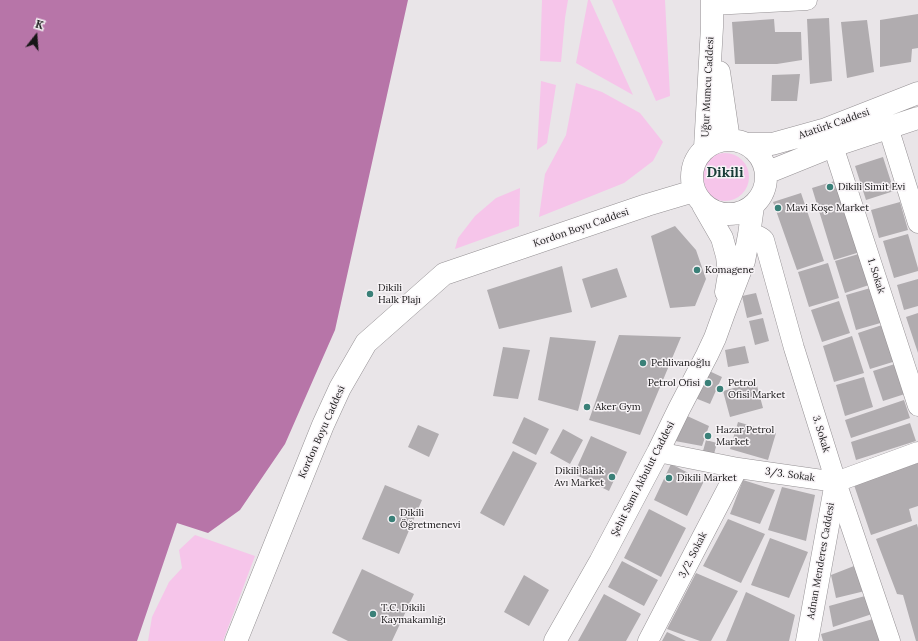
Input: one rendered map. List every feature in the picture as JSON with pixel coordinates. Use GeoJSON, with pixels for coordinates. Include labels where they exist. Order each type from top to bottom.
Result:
{"type":"FeatureCollection","features":[{"type":"Feature","properties":{"kind":"main road","name":"Uğur Mumcu Caddesi"},"geometry":{"type":"LineString","coordinates":[[705,148],[712,2]]}},
{"type":"Feature","properties":{"kind":"main road","name":"Uğur Mumcu Caddesi"},"geometry":{"type":"LineString","coordinates":[[712,27],[738,142]]}},
{"type":"Feature","properties":{"kind":"main road","name":"Atatürk Caddesi"},"geometry":{"type":"LineString","coordinates":[[738,142],[772,144],[826,129],[918,93]]}},
{"type":"Feature","properties":{"kind":"main road","name":"Atatürk Caddesi"},"geometry":{"type":"LineString","coordinates":[[766,173],[833,146],[918,118]]}},
{"type":"Feature","properties":{"kind":"main road"},"geometry":{"type":"LineString","coordinates":[[717,142],[738,142],[756,152],[763,161],[766,173],[766,185],[761,197],[753,206],[744,212],[722,214],[703,202],[691,179],[692,167],[697,157],[705,148],[717,142]]}},
{"type":"Feature","properties":{"kind":"main road","name":"Şehit Sami Akbulut Caddesi"},"geometry":{"type":"LineString","coordinates":[[703,202],[722,238],[727,256],[729,274],[724,313]]}},
{"type":"Feature","properties":{"kind":"main road","name":"Kordon Boyu Caddesi"},"geometry":{"type":"LineString","coordinates":[[236,641],[323,424],[340,388],[366,343],[444,274],[647,205],[703,202]]}},
{"type":"Feature","properties":{"kind":"main road","name":"Şehit Sami Akbulut Caddesi"},"geometry":{"type":"LineString","coordinates":[[555,641],[600,562],[707,355],[744,261],[753,206]]}},
{"type":"Feature","properties":{"kind":"main road","name":"Adnan Menderes Caddesi"},"geometry":{"type":"LineString","coordinates":[[807,641],[836,482]]}},
{"type":"Feature","properties":{"kind":"street"},"geometry":{"type":"LineString","coordinates":[[712,2],[807,0]]}},
{"type":"Feature","properties":{"kind":"street"},"geometry":{"type":"LineString","coordinates":[[888,127],[918,223]]}},
{"type":"Feature","properties":{"kind":"street","name":"1. Sokak"},"geometry":{"type":"LineString","coordinates":[[833,146],[918,406]]}},
{"type":"Feature","properties":{"kind":"street","name":"3. Sokak"},"geometry":{"type":"LineString","coordinates":[[749,235],[762,237],[764,240],[794,348],[836,482],[890,641]]}},
{"type":"Feature","properties":{"kind":"street","name":"3/3. Sokak"},"geometry":{"type":"LineString","coordinates":[[658,452],[738,468],[836,482],[918,452]]}},
{"type":"Feature","properties":{"kind":"street","name":"3/2. Sokak"},"geometry":{"type":"LineString","coordinates":[[648,641],[738,468]]}},
{"type":"Feature","properties":{"kind":"shaded area"},"geometry":{"type":"Polygon","coordinates":[[[0,0],[408,0],[335,330],[285,444],[240,510],[208,533],[177,523],[137,641],[0,641],[0,0]]]}},
{"type":"Feature","properties":{"kind":"shaded area"},"geometry":{"type":"Polygon","coordinates":[[[542,0],[568,0],[561,62],[540,61],[542,0]]]}},
{"type":"Feature","properties":{"kind":"shaded area"},"geometry":{"type":"Polygon","coordinates":[[[588,0],[590,0],[633,95],[576,63],[588,0]]]}},
{"type":"Feature","properties":{"kind":"shaded area"},"geometry":{"type":"Polygon","coordinates":[[[612,0],[665,0],[670,96],[656,101],[612,0]]]}},
{"type":"Feature","properties":{"kind":"shaded area"},"geometry":{"type":"Polygon","coordinates":[[[541,81],[556,85],[547,143],[537,150],[541,81]]]}},
{"type":"Feature","properties":{"kind":"shaded area"},"geometry":{"type":"Polygon","coordinates":[[[576,83],[602,92],[640,113],[663,142],[653,161],[624,183],[539,217],[545,174],[566,135],[576,83]]]}},
{"type":"Feature","properties":{"kind":"shaded area"},"geometry":{"type":"Polygon","coordinates":[[[720,153],[730,153],[742,160],[749,172],[749,182],[742,194],[730,201],[720,201],[712,197],[705,190],[701,182],[701,172],[705,164],[712,157],[720,153]]]}},
{"type":"Feature","properties":{"kind":"shaded area"},"geometry":{"type":"Polygon","coordinates":[[[520,188],[519,226],[455,249],[458,238],[475,216],[496,198],[520,188]]]}},
{"type":"Feature","properties":{"kind":"shaded area"},"geometry":{"type":"Polygon","coordinates":[[[195,535],[255,556],[223,641],[148,641],[152,617],[169,582],[182,568],[179,550],[195,535]]]}},
{"type":"Feature","properties":{"kind":"building"},"geometry":{"type":"Polygon","coordinates":[[[918,14],[918,48],[912,49],[911,62],[880,67],[880,20],[918,14]]]}},
{"type":"Feature","properties":{"kind":"building"},"geometry":{"type":"Polygon","coordinates":[[[829,18],[832,81],[810,84],[807,19],[829,18]]]}},
{"type":"Feature","properties":{"kind":"building"},"geometry":{"type":"Polygon","coordinates":[[[774,19],[775,32],[801,32],[802,60],[777,64],[735,64],[732,22],[774,19]]]}},
{"type":"Feature","properties":{"kind":"building"},"geometry":{"type":"Polygon","coordinates":[[[867,20],[874,72],[847,78],[841,22],[867,20]]]}},
{"type":"Feature","properties":{"kind":"building"},"geometry":{"type":"Polygon","coordinates":[[[800,74],[797,101],[771,101],[772,75],[800,74]]]}},
{"type":"Feature","properties":{"kind":"building"},"geometry":{"type":"Polygon","coordinates":[[[883,157],[894,191],[866,200],[855,166],[883,157]]]}},
{"type":"Feature","properties":{"kind":"building"},"geometry":{"type":"Polygon","coordinates":[[[838,180],[860,252],[834,260],[812,188],[838,180]]]}},
{"type":"Feature","properties":{"kind":"building"},"geometry":{"type":"Polygon","coordinates":[[[801,193],[824,261],[797,270],[773,202],[801,193]]]}},
{"type":"Feature","properties":{"kind":"building"},"geometry":{"type":"Polygon","coordinates":[[[900,202],[908,230],[879,238],[871,210],[900,202]]]}},
{"type":"Feature","properties":{"kind":"building"},"geometry":{"type":"Polygon","coordinates":[[[675,226],[696,250],[706,279],[695,306],[670,308],[651,236],[675,226]]]}},
{"type":"Feature","properties":{"kind":"building"},"geometry":{"type":"Polygon","coordinates":[[[908,234],[918,271],[894,278],[883,241],[908,234]]]}},
{"type":"Feature","properties":{"kind":"building"},"geometry":{"type":"Polygon","coordinates":[[[862,253],[872,284],[845,293],[835,261],[862,253]]]}},
{"type":"Feature","properties":{"kind":"building"},"geometry":{"type":"Polygon","coordinates":[[[828,263],[839,298],[809,307],[798,272],[828,263]]]}},
{"type":"Feature","properties":{"kind":"building"},"geometry":{"type":"Polygon","coordinates":[[[562,266],[572,312],[499,329],[487,290],[562,266]]]}},
{"type":"Feature","properties":{"kind":"building"},"geometry":{"type":"Polygon","coordinates":[[[617,268],[627,297],[591,308],[582,279],[617,268]]]}},
{"type":"Feature","properties":{"kind":"building"},"geometry":{"type":"Polygon","coordinates":[[[918,279],[918,306],[904,310],[897,285],[918,279]]]}},
{"type":"Feature","properties":{"kind":"building"},"geometry":{"type":"Polygon","coordinates":[[[874,287],[884,322],[856,330],[846,295],[874,287]]]}},
{"type":"Feature","properties":{"kind":"building"},"geometry":{"type":"Polygon","coordinates":[[[756,293],[762,314],[747,318],[742,296],[756,293]]]}},
{"type":"Feature","properties":{"kind":"building"},"geometry":{"type":"Polygon","coordinates":[[[839,301],[850,333],[822,342],[811,310],[839,301]]]}},
{"type":"Feature","properties":{"kind":"building"},"geometry":{"type":"Polygon","coordinates":[[[918,313],[918,353],[906,317],[918,313]]]}},
{"type":"Feature","properties":{"kind":"building"},"geometry":{"type":"Polygon","coordinates":[[[763,318],[769,341],[755,345],[749,321],[763,318]]]}},
{"type":"Feature","properties":{"kind":"building"},"geometry":{"type":"Polygon","coordinates":[[[885,324],[896,361],[870,369],[858,333],[885,324]]]}},
{"type":"Feature","properties":{"kind":"building"},"geometry":{"type":"Polygon","coordinates":[[[619,335],[681,337],[640,435],[589,420],[619,335]]]}},
{"type":"Feature","properties":{"kind":"building"},"geometry":{"type":"Polygon","coordinates":[[[852,336],[864,373],[834,382],[823,346],[852,336]]]}},
{"type":"Feature","properties":{"kind":"building"},"geometry":{"type":"Polygon","coordinates":[[[550,337],[596,341],[578,411],[538,400],[550,337]]]}},
{"type":"Feature","properties":{"kind":"building"},"geometry":{"type":"Polygon","coordinates":[[[745,346],[749,363],[728,367],[725,350],[745,346]]]}},
{"type":"Feature","properties":{"kind":"building"},"geometry":{"type":"Polygon","coordinates":[[[503,347],[530,350],[518,399],[493,396],[503,347]]]}},
{"type":"Feature","properties":{"kind":"building"},"geometry":{"type":"Polygon","coordinates":[[[898,363],[908,393],[883,401],[873,371],[898,363]]]}},
{"type":"Feature","properties":{"kind":"building"},"geometry":{"type":"Polygon","coordinates":[[[707,370],[722,377],[710,404],[695,398],[707,370]]]}},
{"type":"Feature","properties":{"kind":"building"},"geometry":{"type":"Polygon","coordinates":[[[864,377],[873,407],[845,416],[836,385],[864,377]]]}},
{"type":"Feature","properties":{"kind":"building"},"geometry":{"type":"Polygon","coordinates":[[[756,382],[763,408],[730,417],[723,391],[756,382]]]}},
{"type":"Feature","properties":{"kind":"building"},"geometry":{"type":"Polygon","coordinates":[[[904,400],[910,418],[851,438],[845,420],[904,400]]]}},
{"type":"Feature","properties":{"kind":"building"},"geometry":{"type":"Polygon","coordinates":[[[685,415],[709,426],[702,446],[675,441],[685,415]]]}},
{"type":"Feature","properties":{"kind":"building"},"geometry":{"type":"Polygon","coordinates":[[[524,417],[549,429],[536,455],[512,443],[524,417]]]}},
{"type":"Feature","properties":{"kind":"building"},"geometry":{"type":"Polygon","coordinates":[[[738,422],[776,433],[768,460],[730,449],[738,422]]]}},
{"type":"Feature","properties":{"kind":"building"},"geometry":{"type":"Polygon","coordinates":[[[910,423],[916,441],[856,460],[851,442],[910,423]]]}},
{"type":"Feature","properties":{"kind":"building"},"geometry":{"type":"Polygon","coordinates":[[[418,425],[439,434],[429,457],[408,447],[418,425]]]}},
{"type":"Feature","properties":{"kind":"building"},"geometry":{"type":"Polygon","coordinates":[[[563,429],[583,440],[570,464],[550,453],[563,429]]]}},
{"type":"Feature","properties":{"kind":"building"},"geometry":{"type":"Polygon","coordinates":[[[591,436],[627,452],[609,491],[574,474],[591,436]]]}},
{"type":"Feature","properties":{"kind":"building"},"geometry":{"type":"Polygon","coordinates":[[[706,440],[717,443],[714,454],[703,451],[706,440]]]}},
{"type":"Feature","properties":{"kind":"building"},"geometry":{"type":"Polygon","coordinates":[[[513,451],[537,463],[504,526],[480,513],[513,451]]]}},
{"type":"Feature","properties":{"kind":"building"},"geometry":{"type":"Polygon","coordinates":[[[918,463],[918,506],[909,509],[912,521],[871,535],[854,485],[918,463]]]}},
{"type":"Feature","properties":{"kind":"building"},"geometry":{"type":"Polygon","coordinates":[[[671,464],[704,481],[687,516],[654,500],[671,464]]]}},
{"type":"Feature","properties":{"kind":"building"},"geometry":{"type":"Polygon","coordinates":[[[743,480],[775,490],[760,524],[730,514],[743,480]]]}},
{"type":"Feature","properties":{"kind":"building","name":"Dikili Öğretmenevi"},"geometry":{"type":"Polygon","coordinates":[[[385,485],[422,500],[399,554],[362,539],[385,485]]]}},
{"type":"Feature","properties":{"kind":"building"},"geometry":{"type":"Polygon","coordinates":[[[782,487],[815,495],[806,541],[768,530],[782,487]]]}},
{"type":"Feature","properties":{"kind":"building"},"geometry":{"type":"Polygon","coordinates":[[[649,509],[686,528],[661,577],[624,558],[649,509]]]}},
{"type":"Feature","properties":{"kind":"building"},"geometry":{"type":"Polygon","coordinates":[[[728,519],[765,534],[741,583],[703,566],[728,519]]]}},
{"type":"Feature","properties":{"kind":"building"},"geometry":{"type":"Polygon","coordinates":[[[917,524],[918,641],[916,641],[903,595],[897,594],[876,539],[917,524]]]}},
{"type":"Feature","properties":{"kind":"building"},"geometry":{"type":"Polygon","coordinates":[[[770,538],[808,552],[789,598],[751,585],[770,538]]]}},
{"type":"Feature","properties":{"kind":"building"},"geometry":{"type":"Polygon","coordinates":[[[622,561],[658,580],[644,606],[608,587],[622,561]]]}},
{"type":"Feature","properties":{"kind":"building"},"geometry":{"type":"Polygon","coordinates":[[[854,566],[865,591],[836,598],[831,575],[854,566]]]}},
{"type":"Feature","properties":{"kind":"building","name":"T.C. Dikili Kaymakamlığı"},"geometry":{"type":"Polygon","coordinates":[[[362,569],[414,594],[392,641],[348,641],[332,633],[362,569]]]}},
{"type":"Feature","properties":{"kind":"building"},"geometry":{"type":"Polygon","coordinates":[[[696,573],[738,591],[711,641],[700,641],[667,629],[696,573]]]}},
{"type":"Feature","properties":{"kind":"building"},"geometry":{"type":"Polygon","coordinates":[[[524,575],[549,590],[529,626],[504,612],[524,575]]]}},
{"type":"Feature","properties":{"kind":"building"},"geometry":{"type":"Polygon","coordinates":[[[746,592],[795,615],[789,641],[726,641],[746,592]]]}},
{"type":"Feature","properties":{"kind":"building"},"geometry":{"type":"Polygon","coordinates":[[[604,594],[641,614],[626,641],[578,641],[604,594]]]}},
{"type":"Feature","properties":{"kind":"building"},"geometry":{"type":"Polygon","coordinates":[[[865,596],[872,614],[833,627],[829,606],[865,596]]]}},
{"type":"Feature","properties":{"kind":"building"},"geometry":{"type":"Polygon","coordinates":[[[873,619],[881,641],[823,641],[821,634],[873,619]]]}},
{"type":"Feature","properties":{"kind":"building"},"geometry":{"type":"Polygon","coordinates":[[[667,632],[686,641],[662,641],[667,632]]]}},
{"type":"Feature","properties":{"kind":"place","name":"Dikili Simit Evi"},"geometry":{"type":"Point","coordinates":[830,187]}},
{"type":"Feature","properties":{"kind":"place","name":"Mavi Koşe Market"},"geometry":{"type":"Point","coordinates":[778,208]}},
{"type":"Feature","properties":{"kind":"place","name":"Komagene"},"geometry":{"type":"Point","coordinates":[697,270]}},
{"type":"Feature","properties":{"kind":"place","name":"Dikili Halk Plajı"},"geometry":{"type":"Point","coordinates":[370,294]}},
{"type":"Feature","properties":{"kind":"place","name":"Pehlivanoğlu"},"geometry":{"type":"Point","coordinates":[643,363]}},
{"type":"Feature","properties":{"kind":"place","name":"Petrol Ofisi"},"geometry":{"type":"Point","coordinates":[708,383]}},
{"type":"Feature","properties":{"kind":"place","name":"Petrol Ofisi Market"},"geometry":{"type":"Point","coordinates":[720,389]}},
{"type":"Feature","properties":{"kind":"place","name":"Aker Gym"},"geometry":{"type":"Point","coordinates":[587,407]}},
{"type":"Feature","properties":{"kind":"place","name":"Hazar Petrol Market"},"geometry":{"type":"Point","coordinates":[708,436]}},
{"type":"Feature","properties":{"kind":"place","name":"Dikili Balık Avı Market"},"geometry":{"type":"Point","coordinates":[612,477]}},
{"type":"Feature","properties":{"kind":"place","name":"Dikili Market"},"geometry":{"type":"Point","coordinates":[669,478]}},
{"type":"Feature","properties":{"kind":"place","name":"Dikili Öğretmenevi"},"geometry":{"type":"Point","coordinates":[392,519]}},
{"type":"Feature","properties":{"kind":"place","name":"T.C. Dikili Kaymakamlığı"},"geometry":{"type":"Point","coordinates":[373,614]}},
{"type":"Feature","properties":{"kind":"district","name":"Dikili"},"geometry":{"type":"Point","coordinates":[725,173]}}]}
